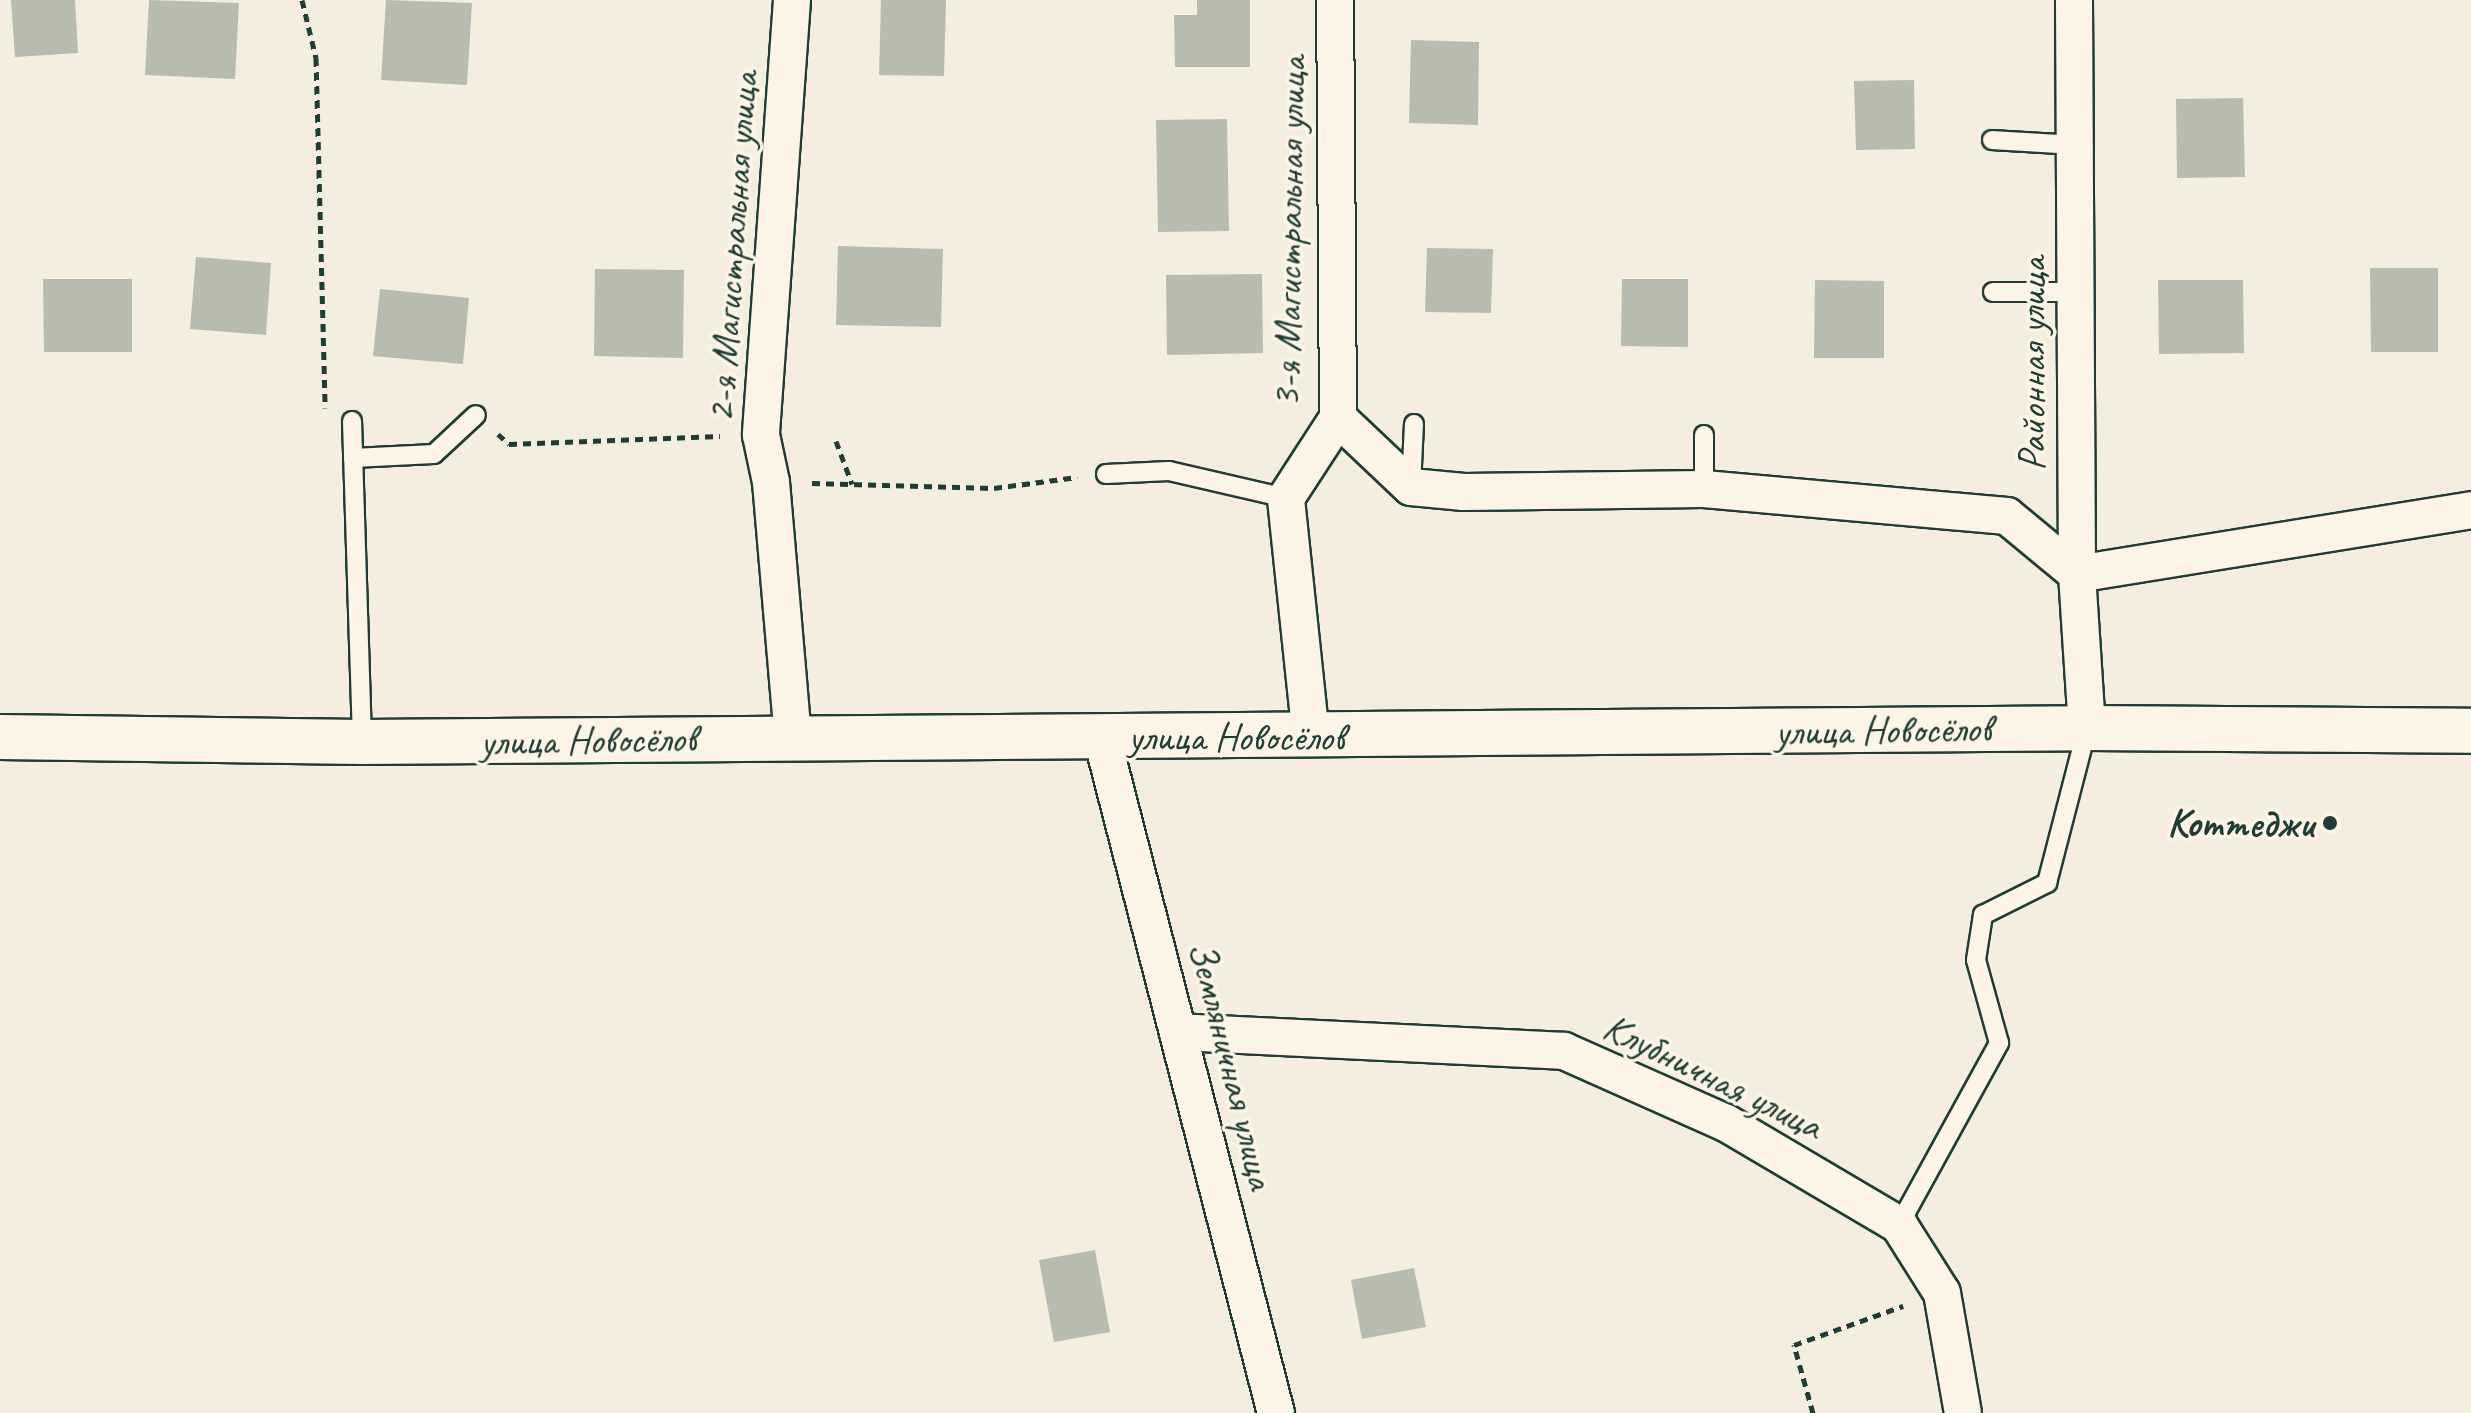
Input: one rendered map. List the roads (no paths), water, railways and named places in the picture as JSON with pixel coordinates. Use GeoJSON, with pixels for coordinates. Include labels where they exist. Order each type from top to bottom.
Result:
{"type":"FeatureCollection","features":[{"type":"Feature","properties":{"kind":"street","name":"2-я Магистральная улица"},"geometry":{"type":"LineString","coordinates":[[792,0],[761,435],[771,482],[793,737]]}},
{"type":"Feature","properties":{"kind":"street","name":"3-я Магистральная улица"},"geometry":{"type":"LineString","coordinates":[[1286,498],[1338,418],[1335,0]]}},
{"type":"Feature","properties":{"kind":"street","name":"Районная улица"},"geometry":{"type":"LineString","coordinates":[[2068,5],[2075,145],[2077,574],[2087,728]]}},
{"type":"Feature","properties":{"kind":"street"},"geometry":{"type":"LineString","coordinates":[[1338,418],[1411,487],[1464,492],[1704,489],[2007,516],[2077,574],[2471,510]]}},
{"type":"Feature","properties":{"kind":"street"},"geometry":{"type":"LineString","coordinates":[[1286,498],[1311,737]]}},
{"type":"Feature","properties":{"kind":"street","name":"улица Новосёлов"},"geometry":{"type":"LineString","coordinates":[[0,737],[362,742],[793,737],[1311,737],[2087,728],[2471,731]]}},
{"type":"Feature","properties":{"kind":"street","name":"Земляничная улица"},"geometry":{"type":"LineString","coordinates":[[1102,738],[1276,1413]]}},
{"type":"Feature","properties":{"kind":"street","name":"Клубничная улица"},"geometry":{"type":"LineString","coordinates":[[1178,1032],[1564,1051],[1726,1123],[1899,1225],[1942,1293],[1963,1413]]}},
{"type":"Feature","properties":{"kind":"lane"},"geometry":{"type":"LineString","coordinates":[[1992,140],[2075,145]]}},
{"type":"Feature","properties":{"kind":"lane"},"geometry":{"type":"LineString","coordinates":[[1993,292],[2075,292]]}},
{"type":"Feature","properties":{"kind":"lane"},"geometry":{"type":"LineString","coordinates":[[353,458],[434,454],[476,415]]}},
{"type":"Feature","properties":{"kind":"lane"},"geometry":{"type":"LineString","coordinates":[[352,421],[362,742]]}},
{"type":"Feature","properties":{"kind":"lane"},"geometry":{"type":"LineString","coordinates":[[1411,487],[1414,424]]}},
{"type":"Feature","properties":{"kind":"lane"},"geometry":{"type":"LineString","coordinates":[[1704,435],[1704,489]]}},
{"type":"Feature","properties":{"kind":"lane"},"geometry":{"type":"LineString","coordinates":[[1106,474],[1169,471],[1286,498]]}},
{"type":"Feature","properties":{"kind":"lane"},"geometry":{"type":"LineString","coordinates":[[1899,1225],[1999,1043],[1976,960],[1983,915],[2047,883],[2087,728]]}},
{"type":"Feature","properties":{"kind":"place","name":"Коттеджи"},"geometry":{"type":"Point","coordinates":[2330,823]}}]}
